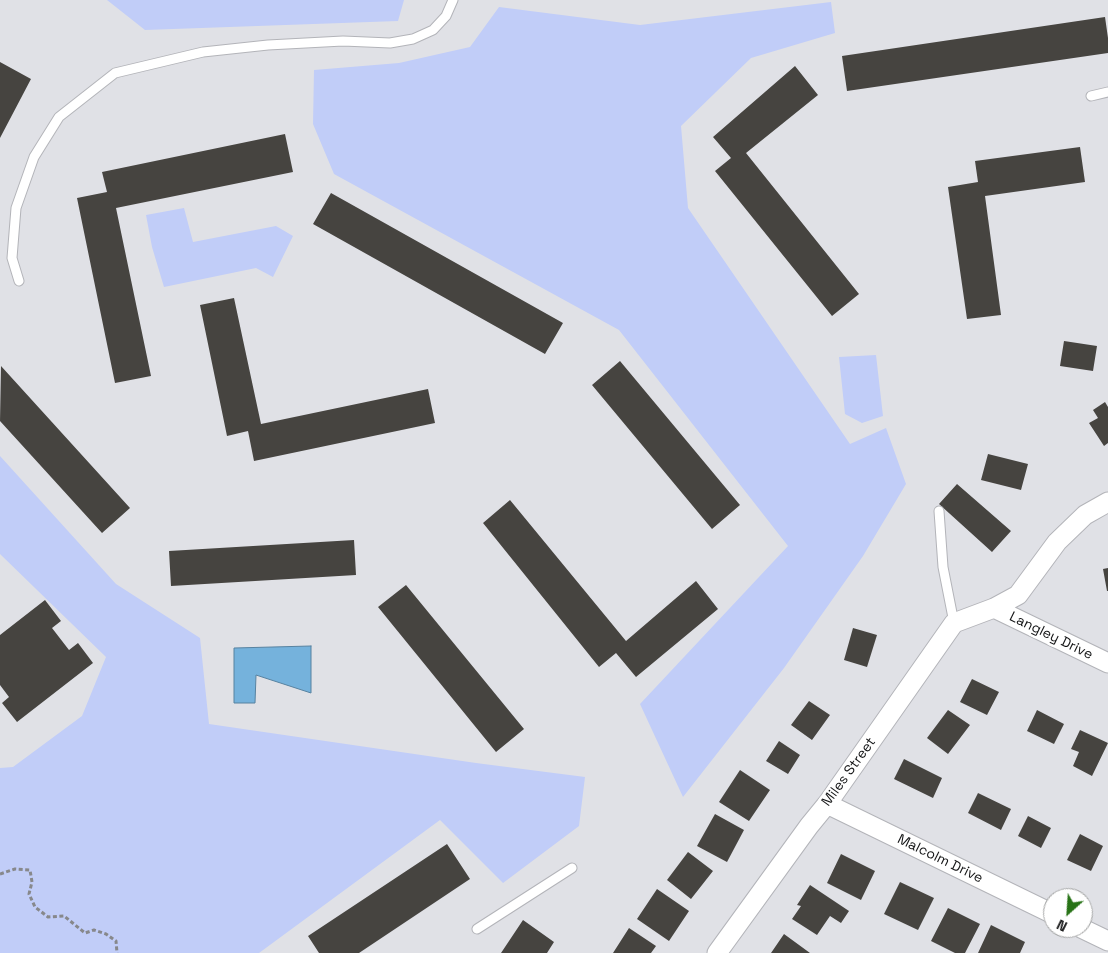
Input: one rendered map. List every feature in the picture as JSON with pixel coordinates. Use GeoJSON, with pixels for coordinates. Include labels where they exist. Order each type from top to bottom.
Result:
{"type":"FeatureCollection","features":[{"type":"Feature","properties":{"kind":"street"},"geometry":{"type":"LineString","coordinates":[[954,623],[994,608],[1018,595],[1057,542],[1085,515],[1108,502]]}},
{"type":"Feature","properties":{"kind":"street","name":"Langley Drive"},"geometry":{"type":"LineString","coordinates":[[994,608],[1108,664]]}},
{"type":"Feature","properties":{"kind":"street","name":"Miles Street"},"geometry":{"type":"LineString","coordinates":[[717,953],[827,804],[954,623]]}},
{"type":"Feature","properties":{"kind":"street","name":"Malcolm Drive"},"geometry":{"type":"LineString","coordinates":[[827,804],[1043,909]]}},
{"type":"Feature","properties":{"kind":"street"},"geometry":{"type":"LineString","coordinates":[[1093,934],[1108,941]]}},
{"type":"Feature","properties":{"kind":"lane"},"geometry":{"type":"LineString","coordinates":[[18,281],[12,258],[16,208],[34,157],[59,117],[115,73],[203,52],[258,46],[343,41],[390,43],[413,39],[433,30],[446,16],[453,0]]}},
{"type":"Feature","properties":{"kind":"lane"},"geometry":{"type":"LineString","coordinates":[[1091,96],[1108,92]]}},
{"type":"Feature","properties":{"kind":"lane"},"geometry":{"type":"LineString","coordinates":[[939,511],[943,567],[954,623]]}},
{"type":"Feature","properties":{"kind":"lane"},"geometry":{"type":"LineString","coordinates":[[477,929],[572,868]]}},
{"type":"Feature","properties":{"kind":"path"},"geometry":{"type":"LineString","coordinates":[[0,874],[15,869],[30,870],[32,882],[29,894],[35,907],[48,917],[64,916],[85,932],[94,930],[106,934],[116,941],[117,953]]}},
{"type":"Feature","properties":{"kind":"shaded area"},"geometry":{"type":"Polygon","coordinates":[[[107,0],[404,0],[398,21],[145,30],[107,0]]]}},
{"type":"Feature","properties":{"kind":"shaded area"},"geometry":{"type":"Polygon","coordinates":[[[831,2],[835,33],[751,58],[681,126],[688,208],[850,444],[886,428],[906,484],[863,556],[784,668],[683,797],[640,704],[788,546],[619,330],[334,174],[313,124],[314,70],[399,63],[470,47],[499,7],[640,25],[831,2]]]}},
{"type":"Feature","properties":{"kind":"shaded area"},"geometry":{"type":"Polygon","coordinates":[[[184,208],[193,242],[276,226],[293,236],[273,277],[256,268],[164,287],[152,247],[146,215],[184,208]]]}},
{"type":"Feature","properties":{"kind":"shaded area"},"geometry":{"type":"Polygon","coordinates":[[[876,355],[883,416],[862,423],[845,414],[839,357],[876,355]]]}},
{"type":"Feature","properties":{"kind":"shaded area"},"geometry":{"type":"Polygon","coordinates":[[[0,456],[116,584],[200,638],[209,724],[585,777],[579,826],[503,883],[440,820],[259,953],[0,953],[0,768],[13,767],[82,716],[106,657],[0,554],[0,456]]]}},
{"type":"Feature","properties":{"kind":"shaded area"},"geometry":{"type":"Polygon","coordinates":[[[311,646],[311,693],[256,675],[255,703],[234,703],[234,648],[311,646]]]}},
{"type":"Feature","properties":{"kind":"building"},"geometry":{"type":"Polygon","coordinates":[[[1105,17],[1108,53],[847,91],[842,56],[1105,17]]]}},
{"type":"Feature","properties":{"kind":"building"},"geometry":{"type":"Polygon","coordinates":[[[0,62],[31,79],[0,138],[0,62]]]}},
{"type":"Feature","properties":{"kind":"building"},"geometry":{"type":"Polygon","coordinates":[[[795,66],[818,95],[746,153],[859,294],[832,316],[715,171],[731,158],[713,137],[795,66]]]}},
{"type":"Feature","properties":{"kind":"building"},"geometry":{"type":"Polygon","coordinates":[[[285,134],[293,172],[116,208],[151,376],[115,383],[77,198],[107,192],[102,172],[285,134]]]}},
{"type":"Feature","properties":{"kind":"building"},"geometry":{"type":"Polygon","coordinates":[[[1080,147],[1085,182],[985,196],[1001,315],[967,319],[948,187],[978,182],[975,161],[1080,147]]]}},
{"type":"Feature","properties":{"kind":"building"},"geometry":{"type":"Polygon","coordinates":[[[331,193],[563,323],[545,354],[313,224],[331,193]]]}},
{"type":"Feature","properties":{"kind":"building"},"geometry":{"type":"Polygon","coordinates":[[[234,298],[261,424],[428,389],[435,423],[254,461],[248,431],[227,436],[200,305],[234,298]]]}},
{"type":"Feature","properties":{"kind":"building"},"geometry":{"type":"Polygon","coordinates":[[[1064,341],[1097,346],[1093,371],[1060,366],[1064,341]]]}},
{"type":"Feature","properties":{"kind":"building"},"geometry":{"type":"Polygon","coordinates":[[[620,361],[740,505],[712,529],[592,385],[620,361]]]}},
{"type":"Feature","properties":{"kind":"building"},"geometry":{"type":"Polygon","coordinates":[[[1,366],[130,508],[102,533],[0,421],[1,366]]]}},
{"type":"Feature","properties":{"kind":"building"},"geometry":{"type":"Polygon","coordinates":[[[1105,402],[1108,407],[1108,443],[1104,446],[1089,423],[1098,418],[1093,410],[1105,402]]]}},
{"type":"Feature","properties":{"kind":"building"},"geometry":{"type":"Polygon","coordinates":[[[988,454],[1028,464],[1021,490],[981,480],[988,454]]]}},
{"type":"Feature","properties":{"kind":"building"},"geometry":{"type":"Polygon","coordinates":[[[957,484],[1011,531],[992,552],[939,504],[957,484]]]}},
{"type":"Feature","properties":{"kind":"building"},"geometry":{"type":"Polygon","coordinates":[[[510,500],[626,641],[696,581],[718,609],[636,677],[616,653],[599,667],[483,523],[510,500]]]}},
{"type":"Feature","properties":{"kind":"building"},"geometry":{"type":"Polygon","coordinates":[[[354,540],[356,575],[171,586],[169,551],[354,540]]]}},
{"type":"Feature","properties":{"kind":"building"},"geometry":{"type":"Polygon","coordinates":[[[1108,568],[1108,591],[1107,591],[1103,569],[1108,568]]]}},
{"type":"Feature","properties":{"kind":"building"},"geometry":{"type":"Polygon","coordinates":[[[406,585],[524,729],[496,752],[378,607],[406,585]]]}},
{"type":"Feature","properties":{"kind":"building"},"geometry":{"type":"Polygon","coordinates":[[[45,600],[61,621],[52,628],[69,650],[78,643],[93,663],[17,722],[2,703],[9,697],[0,685],[0,635],[45,600]]]}},
{"type":"Feature","properties":{"kind":"building"},"geometry":{"type":"Polygon","coordinates":[[[853,628],[877,635],[867,667],[844,660],[853,628]]]}},
{"type":"Feature","properties":{"kind":"building"},"geometry":{"type":"Polygon","coordinates":[[[972,679],[999,692],[987,715],[960,702],[972,679]]]}},
{"type":"Feature","properties":{"kind":"building"},"geometry":{"type":"Polygon","coordinates":[[[809,701],[830,715],[812,740],[791,725],[809,701]]]}},
{"type":"Feature","properties":{"kind":"building"},"geometry":{"type":"Polygon","coordinates":[[[948,710],[970,725],[948,754],[927,738],[948,710]]]}},
{"type":"Feature","properties":{"kind":"building"},"geometry":{"type":"Polygon","coordinates":[[[1037,710],[1064,724],[1054,744],[1027,731],[1037,710]]]}},
{"type":"Feature","properties":{"kind":"building"},"geometry":{"type":"Polygon","coordinates":[[[1080,730],[1108,743],[1092,776],[1073,766],[1079,752],[1071,749],[1080,730]]]}},
{"type":"Feature","properties":{"kind":"building"},"geometry":{"type":"Polygon","coordinates":[[[779,741],[800,755],[788,774],[766,761],[779,741]]]}},
{"type":"Feature","properties":{"kind":"building"},"geometry":{"type":"Polygon","coordinates":[[[904,759],[942,778],[933,798],[894,779],[904,759]]]}},
{"type":"Feature","properties":{"kind":"building"},"geometry":{"type":"Polygon","coordinates":[[[740,770],[770,790],[749,821],[719,802],[740,770]]]}},
{"type":"Feature","properties":{"kind":"building"},"geometry":{"type":"Polygon","coordinates":[[[978,793],[1011,809],[1001,830],[968,813],[978,793]]]}},
{"type":"Feature","properties":{"kind":"building"},"geometry":{"type":"Polygon","coordinates":[[[715,814],[744,830],[727,862],[697,846],[715,814]]]}},
{"type":"Feature","properties":{"kind":"building"},"geometry":{"type":"Polygon","coordinates":[[[1028,816],[1051,828],[1041,848],[1018,836],[1028,816]]]}},
{"type":"Feature","properties":{"kind":"building"},"geometry":{"type":"Polygon","coordinates":[[[1080,834],[1103,846],[1091,871],[1067,860],[1080,834]]]}},
{"type":"Feature","properties":{"kind":"building"},"geometry":{"type":"Polygon","coordinates":[[[447,844],[470,879],[359,953],[319,953],[308,936],[447,844]]]}},
{"type":"Feature","properties":{"kind":"building"},"geometry":{"type":"Polygon","coordinates":[[[688,852],[713,871],[691,899],[667,880],[688,852]]]}},
{"type":"Feature","properties":{"kind":"building"},"geometry":{"type":"Polygon","coordinates":[[[841,854],[875,871],[861,900],[827,883],[841,854]]]}},
{"type":"Feature","properties":{"kind":"building"},"geometry":{"type":"Polygon","coordinates":[[[900,882],[934,898],[918,930],[884,914],[900,882]]]}},
{"type":"Feature","properties":{"kind":"building"},"geometry":{"type":"Polygon","coordinates":[[[810,885],[849,911],[841,923],[830,916],[817,935],[792,919],[801,906],[797,905],[810,885]]]}},
{"type":"Feature","properties":{"kind":"building"},"geometry":{"type":"Polygon","coordinates":[[[657,889],[689,911],[669,941],[637,919],[657,889]]]}},
{"type":"Feature","properties":{"kind":"building"},"geometry":{"type":"Polygon","coordinates":[[[948,908],[980,924],[965,953],[955,953],[931,941],[948,908]]]}},
{"type":"Feature","properties":{"kind":"building"},"geometry":{"type":"Polygon","coordinates":[[[523,920],[554,942],[547,953],[501,953],[523,920]]]}},
{"type":"Feature","properties":{"kind":"building"},"geometry":{"type":"Polygon","coordinates":[[[991,925],[1025,942],[1020,953],[978,953],[991,925]]]}},
{"type":"Feature","properties":{"kind":"building"},"geometry":{"type":"Polygon","coordinates":[[[629,928],[656,946],[651,953],[613,953],[629,928]]]}},
{"type":"Feature","properties":{"kind":"building"},"geometry":{"type":"Polygon","coordinates":[[[784,934],[810,953],[771,953],[784,934]]]}}]}
